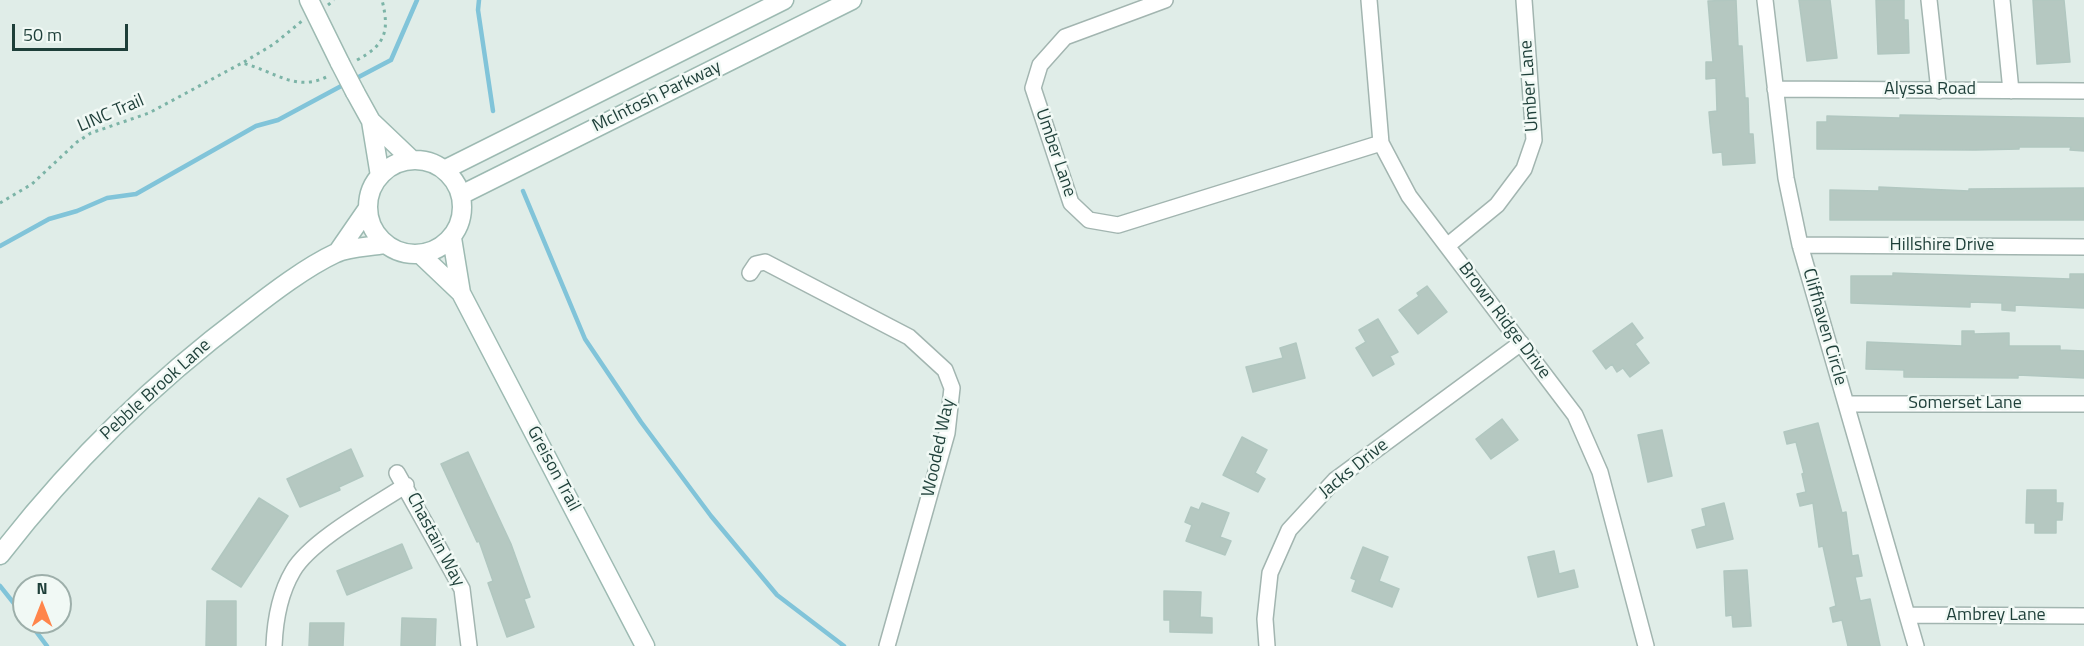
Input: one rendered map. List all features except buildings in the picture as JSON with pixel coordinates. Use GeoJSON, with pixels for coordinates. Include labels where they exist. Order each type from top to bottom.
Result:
{"type":"FeatureCollection","features":[{"type":"Feature","properties":{"kind":"street","name":"McIntosh Parkway"},"geometry":{"type":"LineString","coordinates":[[444,170],[784,0]]}},
{"type":"Feature","properties":{"kind":"street","name":"McIntosh Parkway"},"geometry":{"type":"LineString","coordinates":[[461,195],[852,0]]}},
{"type":"Feature","properties":{"kind":"street","name":"Umber Lane"},"geometry":{"type":"LineString","coordinates":[[1165,0],[1065,37],[1040,65],[1033,88],[1071,203],[1089,219],[1118,225],[1381,143]]}},
{"type":"Feature","properties":{"kind":"street","name":"Brown Ridge Drive"},"geometry":{"type":"LineString","coordinates":[[1369,0],[1381,143],[1408,196],[1575,415],[1600,472],[1646,646]]}},
{"type":"Feature","properties":{"kind":"street","name":"Umber Lane"},"geometry":{"type":"LineString","coordinates":[[1447,246],[1497,206],[1524,169],[1534,140],[1524,0]]}},
{"type":"Feature","properties":{"kind":"street","name":"Cliffhaven Circle"},"geometry":{"type":"LineString","coordinates":[[1765,0],[1786,178],[1800,245],[1916,646]]}},
{"type":"Feature","properties":{"kind":"street"},"geometry":{"type":"LineString","coordinates":[[1929,0],[1939,90]]}},
{"type":"Feature","properties":{"kind":"street"},"geometry":{"type":"LineString","coordinates":[[2002,0],[2011,91]]}},
{"type":"Feature","properties":{"kind":"street"},"geometry":{"type":"LineString","coordinates":[[312,6],[371,121],[412,160]]}},
{"type":"Feature","properties":{"kind":"street","name":"Alyssa Road"},"geometry":{"type":"LineString","coordinates":[[1775,90],[2084,91]]}},
{"type":"Feature","properties":{"kind":"street"},"geometry":{"type":"LineString","coordinates":[[371,121],[380,176]]}},
{"type":"Feature","properties":{"kind":"street"},"geometry":{"type":"LineString","coordinates":[[412,160],[423,161],[444,170],[454,181],[461,195],[461,217],[452,238],[432,252],[420,254],[408,254],[385,244],[376,234],[368,208],[373,186],[380,176],[395,166],[412,160]]}},
{"type":"Feature","properties":{"kind":"street","name":"Pebble Brook Lane"},"geometry":{"type":"LineString","coordinates":[[337,253],[368,208]]}},
{"type":"Feature","properties":{"kind":"street","name":"Greison Trail"},"geometry":{"type":"LineString","coordinates":[[452,238],[461,293],[645,646]]}},
{"type":"Feature","properties":{"kind":"street","name":"Pebble Brook Lane"},"geometry":{"type":"LineString","coordinates":[[0,555],[28,519],[78,463],[174,370],[270,295],[337,253],[385,244]]}},
{"type":"Feature","properties":{"kind":"street","name":"Hillshire Drive"},"geometry":{"type":"LineString","coordinates":[[1800,245],[2084,247]]}},
{"type":"Feature","properties":{"kind":"street","name":"Greison Trail"},"geometry":{"type":"LineString","coordinates":[[420,254],[461,293]]}},
{"type":"Feature","properties":{"kind":"street","name":"Wooded Way"},"geometry":{"type":"LineString","coordinates":[[750,273],[756,264],[765,261],[909,337],[945,370],[952,388],[946,433],[887,646]]}},
{"type":"Feature","properties":{"kind":"street","name":"Jacks Drive"},"geometry":{"type":"LineString","coordinates":[[1267,646],[1265,619],[1270,573],[1289,530],[1335,480],[1521,343]]}},
{"type":"Feature","properties":{"kind":"street","name":"Somerset Lane"},"geometry":{"type":"LineString","coordinates":[[1846,404],[2084,404]]}},
{"type":"Feature","properties":{"kind":"street","name":"Chastain Way"},"geometry":{"type":"LineString","coordinates":[[274,646],[283,593],[294,569],[320,544],[402,479],[462,589],[469,646]]}},
{"type":"Feature","properties":{"kind":"street","name":"Ambrey Lane"},"geometry":{"type":"LineString","coordinates":[[1907,615],[2084,616]]}},
{"type":"Feature","properties":{"kind":"path","name":"LINC Trail"},"geometry":{"type":"LineString","coordinates":[[0,203],[32,184],[77,142],[91,133],[149,112],[242,63],[274,44],[312,6],[334,0]]}},
{"type":"Feature","properties":{"kind":"path"},"geometry":{"type":"LineString","coordinates":[[242,63],[298,83],[311,84],[377,49],[383,39],[386,24],[382,0]]}},
{"type":"Feature","properties":{"kind":"waterway"},"geometry":{"type":"LineString","coordinates":[[353,80],[391,60],[417,0]]}},
{"type":"Feature","properties":{"kind":"waterway"},"geometry":{"type":"LineString","coordinates":[[479,0],[478,10],[493,111]]}},
{"type":"Feature","properties":{"kind":"waterway"},"geometry":{"type":"LineString","coordinates":[[0,246],[49,219],[77,211],[107,198],[136,194],[256,126],[278,120],[345,84]]}},
{"type":"Feature","properties":{"kind":"waterway"},"geometry":{"type":"LineString","coordinates":[[523,191],[585,339],[641,422],[711,516],[777,595],[844,646]]}},
{"type":"Feature","properties":{"kind":"waterway"},"geometry":{"type":"LineString","coordinates":[[0,586],[12,601]]}},
{"type":"Feature","properties":{"kind":"waterway"},"geometry":{"type":"LineString","coordinates":[[38,634],[47,646]]}}]}
